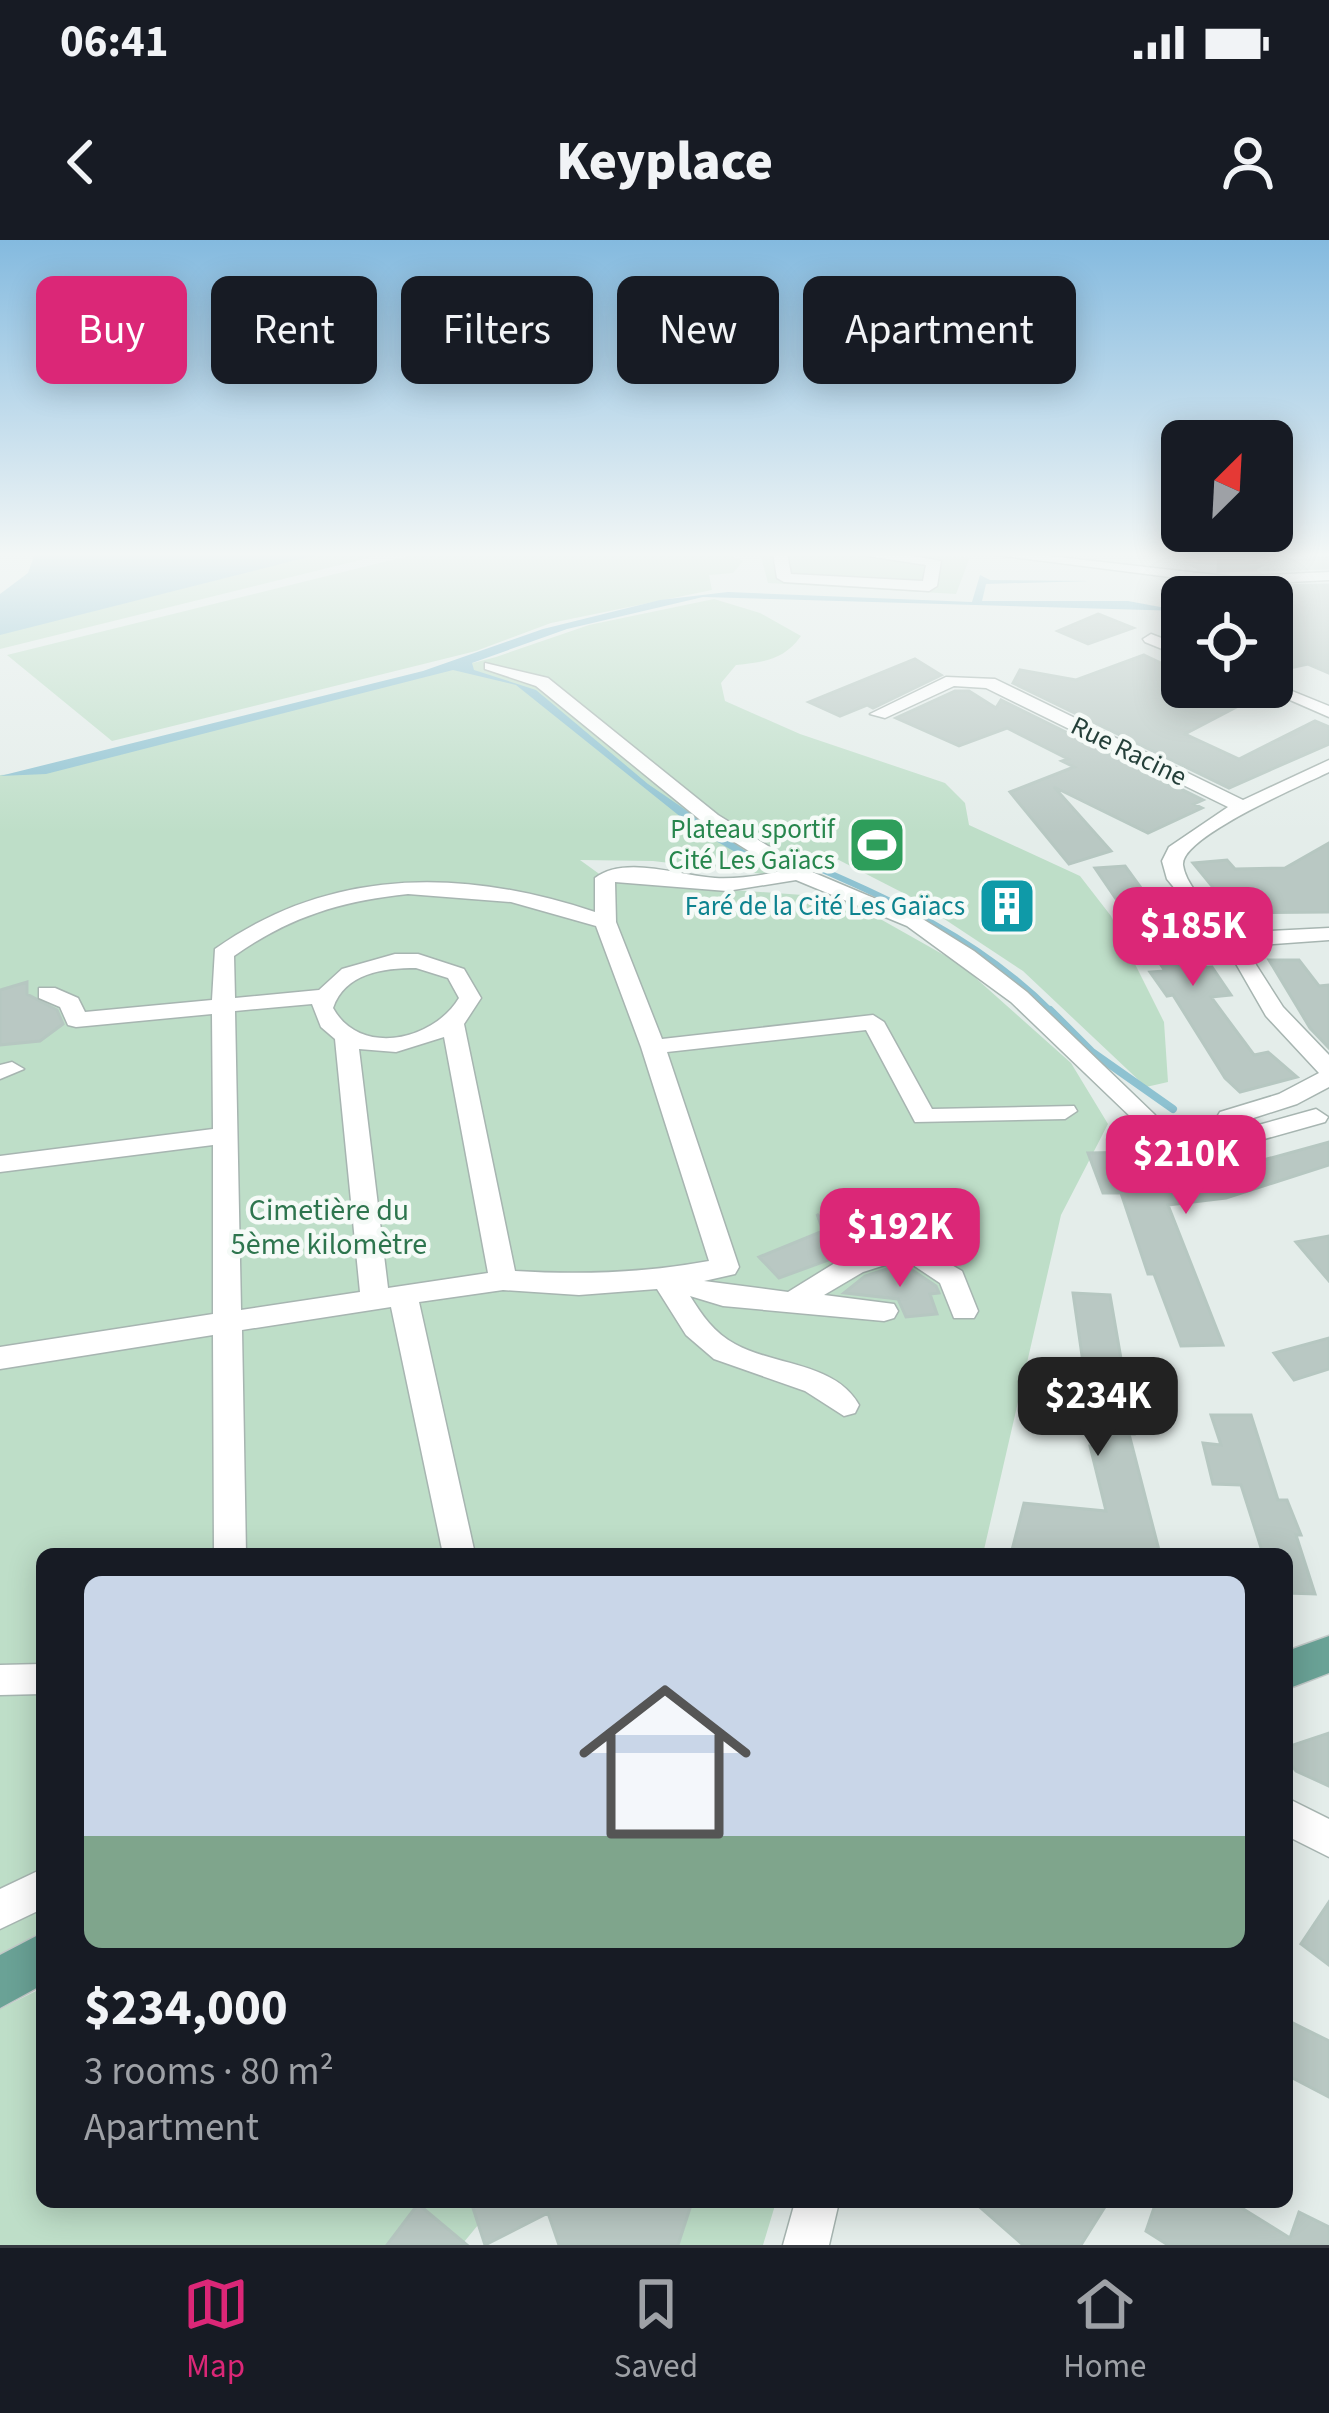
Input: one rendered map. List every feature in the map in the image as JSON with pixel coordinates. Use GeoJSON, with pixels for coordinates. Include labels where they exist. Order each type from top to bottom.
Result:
{"type":"FeatureCollection","features":[{"type":"Feature","properties":{"kind":"main road"},"geometry":{"type":"LineString","coordinates":[[1293,1668],[1329,1654]]}},
{"type":"Feature","properties":{"kind":"main road"},"geometry":{"type":"LineString","coordinates":[[0,1983],[36,1961]]}},
{"type":"Feature","properties":{"kind":"street"},"geometry":{"type":"LineString","coordinates":[[491,666],[542,682],[711,819],[798,873],[914,922],[966,956],[1019,997],[1143,1115]]}},
{"type":"Feature","properties":{"kind":"street","name":"Rue Racine"},"geometry":{"type":"LineString","coordinates":[[879,714],[952,681],[989,683],[1246,808]]}},
{"type":"Feature","properties":{"kind":"street"},"geometry":{"type":"LineString","coordinates":[[1293,697],[1329,712]]}},
{"type":"Feature","properties":{"kind":"street"},"geometry":{"type":"LineString","coordinates":[[1288,1099],[1329,1073],[1274,1011],[1229,940],[1177,879],[1172,862],[1175,851],[1329,765]]}},
{"type":"Feature","properties":{"kind":"street"},"geometry":{"type":"LineString","coordinates":[[0,1358],[503,1280],[579,1285],[664,1279],[725,1267],[653,1047],[604,922],[605,878],[634,872],[705,884],[764,883],[798,873]]}},
{"type":"Feature","properties":{"kind":"street"},"geometry":{"type":"LineString","coordinates":[[230,1548],[223,954],[250,930],[317,902],[412,890],[476,890],[551,901],[604,922]]}},
{"type":"Feature","properties":{"kind":"street"},"geometry":{"type":"LineString","coordinates":[[1229,940],[1329,934]]}},
{"type":"Feature","properties":{"kind":"street"},"geometry":{"type":"LineString","coordinates":[[47,993],[70,1003],[76,1020],[224,1002],[324,996],[351,972],[418,961],[456,974],[467,985],[466,1012],[453,1025],[435,1035],[389,1044],[346,1036],[325,1018],[324,996]]}},
{"type":"Feature","properties":{"kind":"street"},"geometry":{"type":"LineString","coordinates":[[653,1047],[872,1022],[924,1117],[1065,1112]]}},
{"type":"Feature","properties":{"kind":"street"},"geometry":{"type":"LineString","coordinates":[[453,1025],[503,1280]]}},
{"type":"Feature","properties":{"kind":"street"},"geometry":{"type":"LineString","coordinates":[[346,1036],[389,1298],[457,1548]]}},
{"type":"Feature","properties":{"kind":"street"},"geometry":{"type":"LineString","coordinates":[[0,1164],[225,1135]]}},
{"type":"Feature","properties":{"kind":"street"},"geometry":{"type":"LineString","coordinates":[[791,1303],[853,1264],[908,1249],[952,1278],[964,1311]]}},
{"type":"Feature","properties":{"kind":"street"},"geometry":{"type":"LineString","coordinates":[[664,1279],[723,1297],[884,1312]]}},
{"type":"Feature","properties":{"kind":"street"},"geometry":{"type":"LineString","coordinates":[[664,1279],[708,1340],[758,1368],[829,1387],[844,1405]]}},
{"type":"Feature","properties":{"kind":"street"},"geometry":{"type":"LineString","coordinates":[[0,1680],[36,1679]]}},
{"type":"Feature","properties":{"kind":"street"},"geometry":{"type":"LineString","coordinates":[[1293,1819],[1329,1839]]}},
{"type":"Feature","properties":{"kind":"street"},"geometry":{"type":"LineString","coordinates":[[0,1910],[36,1891]]}},
{"type":"Feature","properties":{"kind":"street"},"geometry":{"type":"LineString","coordinates":[[806,2245],[815,2208]]}},
{"type":"Feature","properties":{"kind":"green space"},"geometry":{"type":"Polygon","coordinates":[[[41,647],[488,647],[112,741],[7,655],[41,647]]]}},
{"type":"Feature","properties":{"kind":"green space","name":"Cimetière du 5ème kilomètre"},"geometry":{"type":"Polygon","coordinates":[[[526,647],[791,647],[764,661],[736,665],[721,683],[725,701],[800,734],[945,783],[965,803],[969,825],[1080,876],[1111,916],[1164,1022],[1168,1082],[1146,1087],[1023,971],[911,897],[833,857],[789,851],[763,874],[653,861],[580,860],[609,881],[843,898],[960,964],[1071,1063],[1108,1124],[1061,1215],[984,1548],[36,1548],[36,1961],[0,1983],[0,775],[49,772],[526,647]]]}},
{"type":"Feature","properties":{"kind":"green space"},"geometry":{"type":"Polygon","coordinates":[[[36,1991],[36,2208],[417,2208],[387,2245],[0,2245],[0,2009],[36,1991]]]}},
{"type":"Feature","properties":{"kind":"green space"},"geometry":{"type":"Polygon","coordinates":[[[423,2208],[473,2208],[478,2225],[464,2242],[423,2208]]]}},
{"type":"Feature","properties":{"kind":"green space"},"geometry":{"type":"Polygon","coordinates":[[[690,2208],[774,2208],[763,2245],[678,2245],[690,2208]]]}},
{"type":"Feature","properties":{"kind":"water"},"geometry":{"type":"Polygon","coordinates":[[[493,647],[518,647],[472,663],[474,670],[536,690],[648,784],[747,852],[742,856],[697,830],[516,685],[453,670],[46,774],[0,776],[423,671],[493,647]]]}},
{"type":"Feature","properties":{"kind":"building"},"geometry":{"type":"Polygon","coordinates":[[[1293,647],[1329,647],[1329,673],[1308,664],[1293,667],[1293,647]]]}},
{"type":"Feature","properties":{"kind":"building"},"geometry":{"type":"Polygon","coordinates":[[[1144,655],[1161,663],[1161,708],[1235,708],[1185,734],[1239,759],[1315,721],[1329,727],[1329,744],[1229,788],[1013,683],[1020,670],[1076,680],[1144,655]]]}},
{"type":"Feature","properties":{"kind":"building"},"geometry":{"type":"Polygon","coordinates":[[[915,659],[941,675],[873,708],[867,705],[840,716],[809,702],[915,659]]]}},
{"type":"Feature","properties":{"kind":"building"},"geometry":{"type":"Polygon","coordinates":[[[955,691],[969,691],[996,708],[1001,700],[1203,800],[1194,804],[1202,808],[1148,833],[1054,787],[1111,851],[1069,864],[1010,792],[1074,767],[1062,761],[1068,759],[1007,728],[959,746],[896,718],[955,691]]]}},
{"type":"Feature","properties":{"kind":"building"},"geometry":{"type":"Polygon","coordinates":[[[1329,843],[1329,912],[1234,913],[1193,863],[1227,860],[1235,869],[1285,868],[1329,843]]]}},
{"type":"Feature","properties":{"kind":"building"},"geometry":{"type":"Polygon","coordinates":[[[1125,866],[1199,968],[1212,967],[1231,995],[1211,997],[1254,1055],[1268,1052],[1297,1077],[1240,1092],[1225,1078],[1173,995],[1167,996],[1150,972],[1165,971],[1095,868],[1125,866]]]}},
{"type":"Feature","properties":{"kind":"building"},"geometry":{"type":"Polygon","coordinates":[[[1269,960],[1299,960],[1319,986],[1329,985],[1329,1048],[1310,1028],[1269,960]]]}},
{"type":"Feature","properties":{"kind":"building"},"geometry":{"type":"Polygon","coordinates":[[[27,982],[27,994],[57,1010],[63,1024],[40,1041],[0,1045],[0,990],[27,982]]]}},
{"type":"Feature","properties":{"kind":"building"},"geometry":{"type":"Polygon","coordinates":[[[1329,1142],[1329,1165],[1226,1198],[1168,1205],[1223,1345],[1181,1346],[1154,1274],[1148,1274],[1121,1193],[1103,1193],[1088,1153],[1146,1152],[1150,1160],[1202,1153],[1216,1173],[1329,1142]]]}},
{"type":"Feature","properties":{"kind":"building"},"geometry":{"type":"Polygon","coordinates":[[[817,1214],[853,1251],[779,1278],[759,1257],[823,1231],[817,1214]]]}},
{"type":"Feature","properties":{"kind":"building"},"geometry":{"type":"Polygon","coordinates":[[[1329,1236],[1329,1281],[1296,1242],[1329,1236]]]}},
{"type":"Feature","properties":{"kind":"building"},"geometry":{"type":"Polygon","coordinates":[[[903,1264],[936,1286],[939,1293],[930,1294],[937,1314],[906,1317],[898,1299],[844,1293],[865,1276],[903,1264]]]}},
{"type":"Feature","properties":{"kind":"building"},"geometry":{"type":"Polygon","coordinates":[[[1073,1293],[1110,1295],[1134,1434],[1129,1434],[1158,1548],[1013,1548],[1024,1503],[1106,1511],[1090,1446],[1095,1446],[1073,1293]]]}},
{"type":"Feature","properties":{"kind":"building"},"geometry":{"type":"Polygon","coordinates":[[[1329,1338],[1329,1369],[1294,1380],[1274,1353],[1329,1338]]]}},
{"type":"Feature","properties":{"kind":"building"},"geometry":{"type":"Polygon","coordinates":[[[1211,1415],[1251,1415],[1278,1500],[1287,1500],[1301,1535],[1296,1535],[1315,1594],[1293,1593],[1293,1548],[1261,1548],[1241,1485],[1213,1484],[1203,1443],[1221,1445],[1211,1415]]]}},
{"type":"Feature","properties":{"kind":"building"},"geometry":{"type":"Polygon","coordinates":[[[1329,1733],[1329,1786],[1296,1771],[1293,1745],[1329,1733]]]}},
{"type":"Feature","properties":{"kind":"building"},"geometry":{"type":"Polygon","coordinates":[[[1329,1902],[1329,1965],[1301,1944],[1329,1902]]]}},
{"type":"Feature","properties":{"kind":"building"},"geometry":{"type":"Polygon","coordinates":[[[1293,2023],[1329,2041],[1329,2097],[1293,2078],[1293,2023]]]}},
{"type":"Feature","properties":{"kind":"building"},"geometry":{"type":"Polygon","coordinates":[[[415,2208],[423,2208],[467,2245],[387,2245],[415,2208]]]}},
{"type":"Feature","properties":{"kind":"building"},"geometry":{"type":"Polygon","coordinates":[[[473,2208],[690,2208],[678,2245],[559,2245],[548,2213],[485,2245],[473,2208]]]}},
{"type":"Feature","properties":{"kind":"building"},"geometry":{"type":"Polygon","coordinates":[[[981,2208],[1104,2208],[1081,2245],[1023,2245],[981,2208]]]}},
{"type":"Feature","properties":{"kind":"building"},"geometry":{"type":"Polygon","coordinates":[[[1154,2208],[1242,2208],[1290,2238],[1299,2212],[1329,2227],[1329,2245],[1168,2245],[1146,2231],[1154,2208]]]}},
{"type":"Feature","properties":{"kind":"waterway"},"geometry":{"type":"LineString","coordinates":[[786,854],[928,920],[993,961],[1053,1013]]}},
{"type":"Feature","properties":{"kind":"waterway"},"geometry":{"type":"LineString","coordinates":[[1050,1010],[1053,1013]]}},
{"type":"Feature","properties":{"kind":"waterway"},"geometry":{"type":"LineString","coordinates":[[1053,1013],[1092,1052],[1173,1109]]}},
{"type":"Feature","properties":{"kind":"place","name":"Plateau sportif Cité Les Gaïacs"},"geometry":{"type":"Point","coordinates":[877,845]}},
{"type":"Feature","properties":{"kind":"place","name":"Faré de la Cité Les Gaïacs"},"geometry":{"type":"Point","coordinates":[1007,906]}}]}
